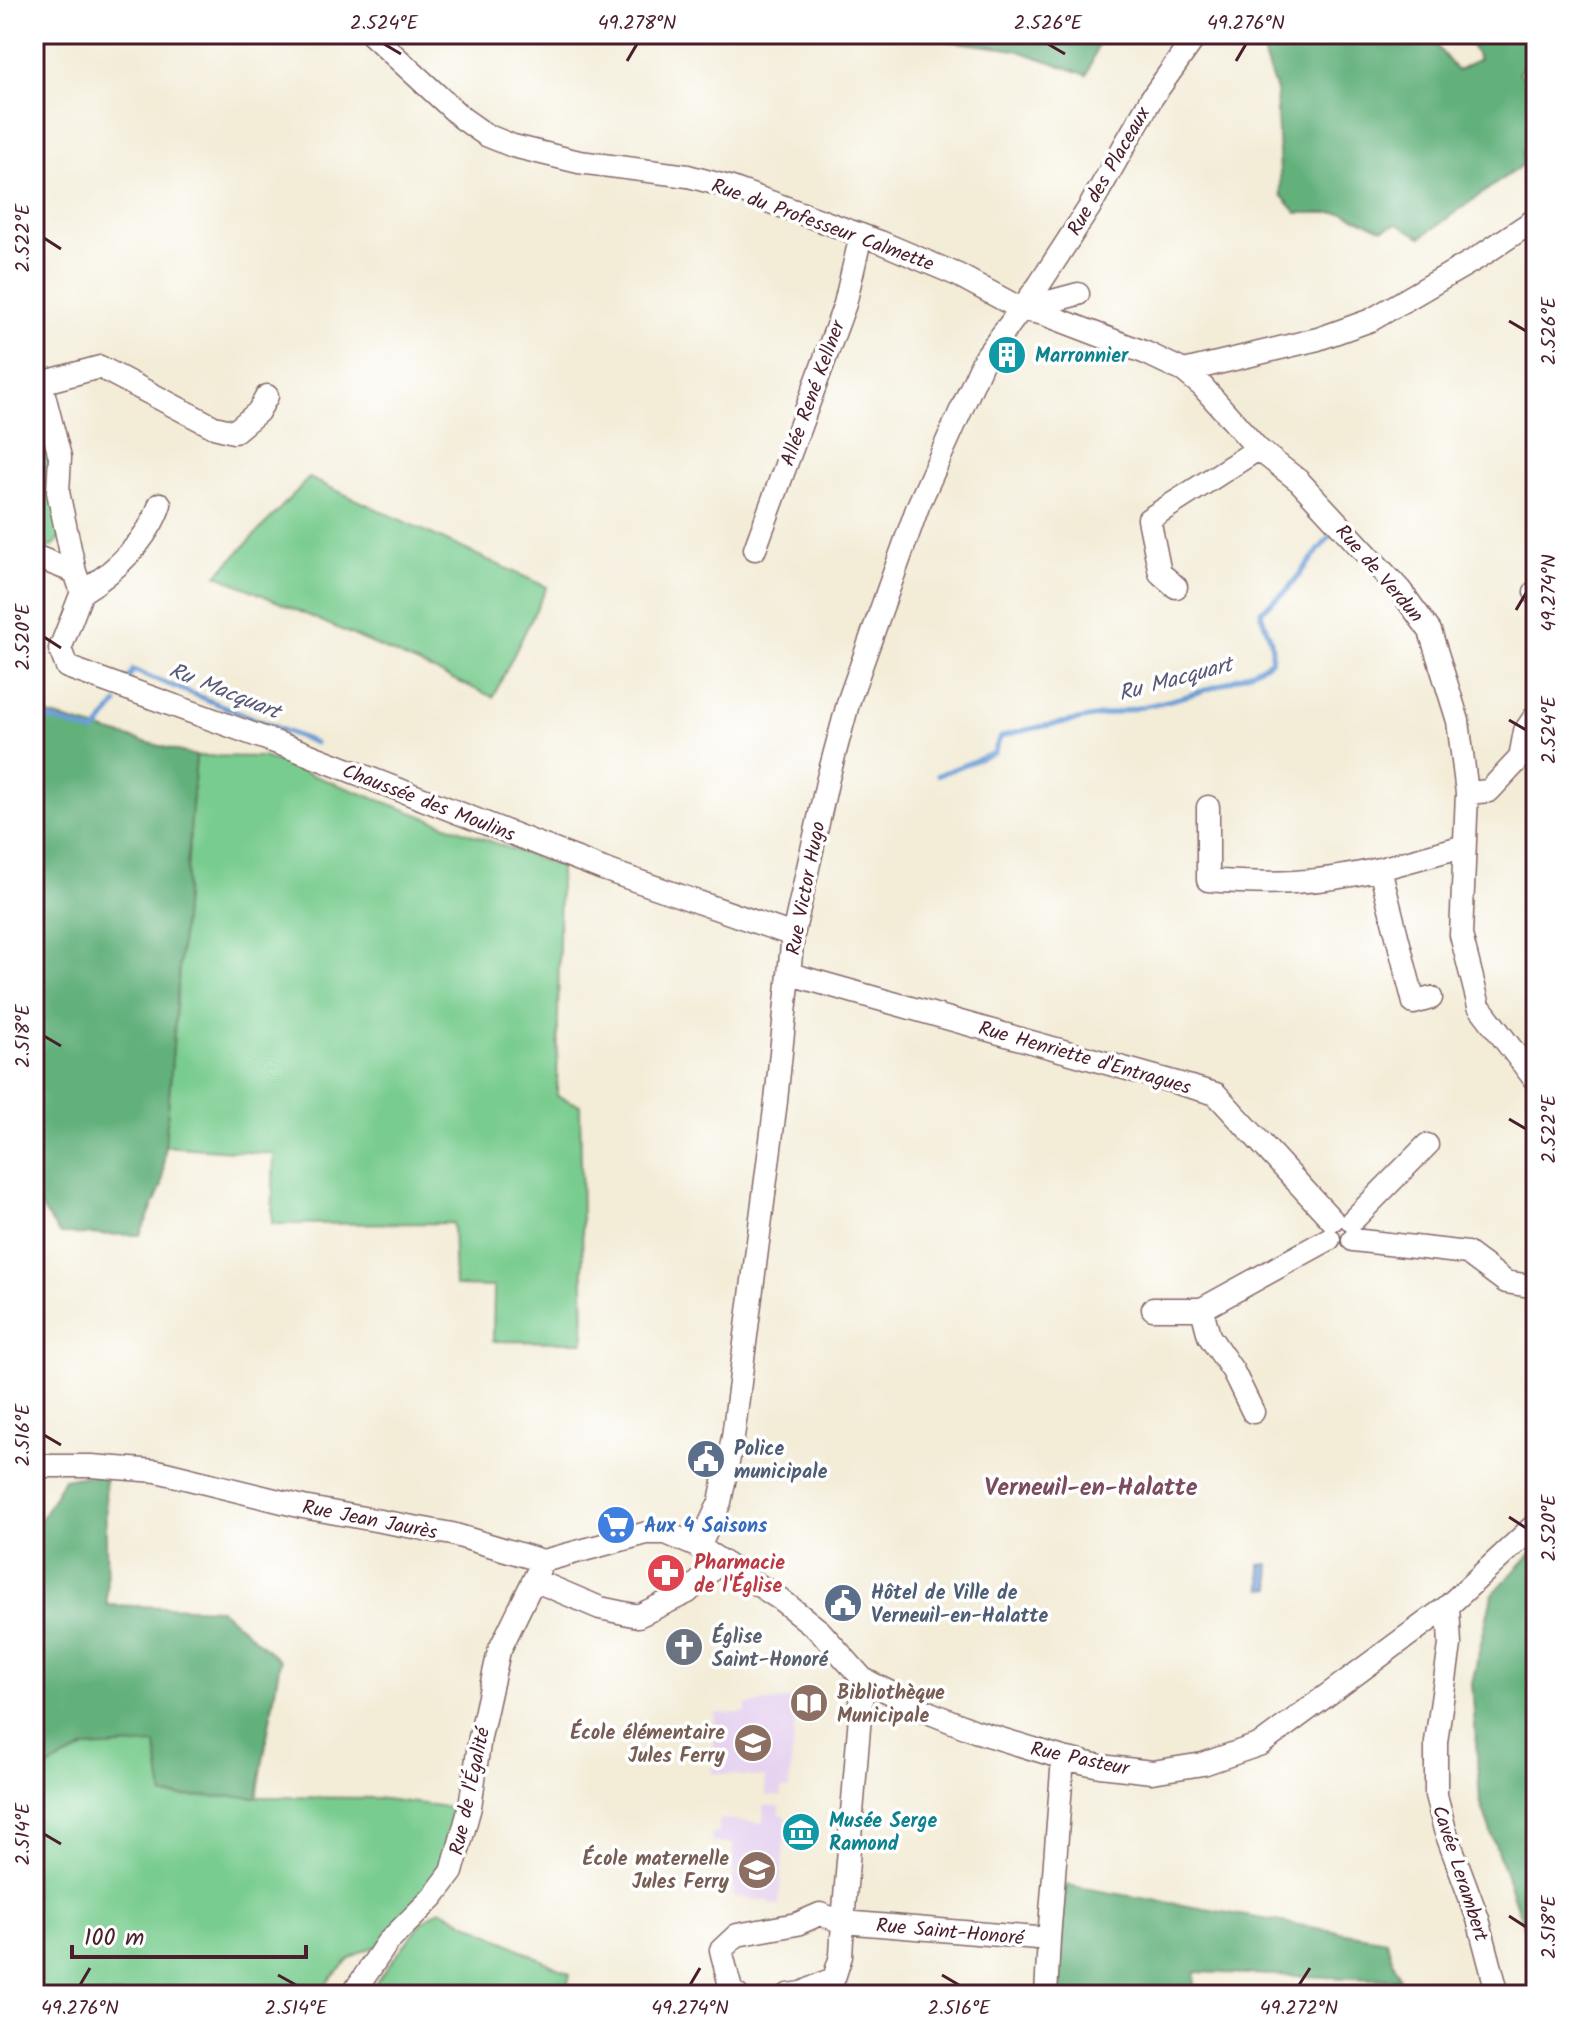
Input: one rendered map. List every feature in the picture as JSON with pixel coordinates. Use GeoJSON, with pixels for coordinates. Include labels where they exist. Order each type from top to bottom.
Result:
{"type":"FeatureCollection","features":[{"type":"Feature","properties":{"kind":"street","name":"Rue du Professeur Calmette"},"geometry":{"type":"LineString","coordinates":[[371,34],[462,118],[486,135],[513,146],[579,162],[688,176],[715,183],[861,235],[958,275],[1021,309]]}},
{"type":"Feature","properties":{"kind":"street","name":"Rue des Placeaux"},"geometry":{"type":"LineString","coordinates":[[1021,309],[1089,208],[1151,99],[1197,34]]}},
{"type":"Feature","properties":{"kind":"street"},"geometry":{"type":"LineString","coordinates":[[1184,371],[1318,339],[1371,320],[1479,257],[1536,219]]}},
{"type":"Feature","properties":{"kind":"street","name":"Allée René Kellner"},"geometry":{"type":"LineString","coordinates":[[755,549],[845,304],[861,235]]}},
{"type":"Feature","properties":{"kind":"street"},"geometry":{"type":"LineString","coordinates":[[1021,309],[1078,294]]}},
{"type":"Feature","properties":{"kind":"street","name":"Rue de Verdun"},"geometry":{"type":"LineString","coordinates":[[1021,309],[1044,314],[1184,371],[1202,386],[1258,449],[1299,481],[1400,590],[1430,631],[1458,721],[1467,793],[1461,935],[1479,1006],[1536,1081]]}},
{"type":"Feature","properties":{"kind":"street","name":"Rue Victor Hugo"},"geometry":{"type":"LineString","coordinates":[[699,1547],[720,1502],[733,1437],[793,935],[828,778],[849,700],[918,506],[984,359],[1021,309]]}},
{"type":"Feature","properties":{"kind":"street"},"geometry":{"type":"LineString","coordinates":[[78,582],[58,492],[60,457],[38,381],[100,367],[214,427],[234,432],[258,412],[267,396]]}},
{"type":"Feature","properties":{"kind":"street"},"geometry":{"type":"LineString","coordinates":[[1176,587],[1160,573],[1149,519],[1258,449]]}},
{"type":"Feature","properties":{"kind":"street"},"geometry":{"type":"LineString","coordinates":[[34,556],[78,582],[101,580],[154,525],[160,504]]}},
{"type":"Feature","properties":{"kind":"street","name":"Chaussée des Moulins"},"geometry":{"type":"LineString","coordinates":[[78,582],[60,649],[67,667],[297,750],[603,869],[793,935]]}},
{"type":"Feature","properties":{"kind":"street"},"geometry":{"type":"LineString","coordinates":[[1467,793],[1489,791],[1520,758],[1525,731],[1536,715]]}},
{"type":"Feature","properties":{"kind":"street"},"geometry":{"type":"LineString","coordinates":[[1208,807],[1208,880],[1274,885],[1339,879],[1464,846]]}},
{"type":"Feature","properties":{"kind":"street"},"geometry":{"type":"LineString","coordinates":[[1380,869],[1414,1003],[1431,998]]}},
{"type":"Feature","properties":{"kind":"street","name":"Rue Henriette d'Entragues"},"geometry":{"type":"LineString","coordinates":[[790,974],[1216,1094],[1342,1230]]}},
{"type":"Feature","properties":{"kind":"street"},"geometry":{"type":"LineString","coordinates":[[1153,1309],[1202,1309],[1342,1230],[1427,1145]]}},
{"type":"Feature","properties":{"kind":"street"},"geometry":{"type":"LineString","coordinates":[[1342,1230],[1467,1253],[1506,1282],[1536,1287]]}},
{"type":"Feature","properties":{"kind":"street"},"geometry":{"type":"LineString","coordinates":[[1202,1309],[1209,1336],[1233,1371],[1253,1412]]}},
{"type":"Feature","properties":{"kind":"street","name":"Rue Jean Jaurès"},"geometry":{"type":"LineString","coordinates":[[34,1466],[157,1471],[303,1507],[452,1534],[538,1571],[600,1608],[638,1616],[688,1592],[721,1561]]}},
{"type":"Feature","properties":{"kind":"street","name":"Rue Pasteur"},"geometry":{"type":"LineString","coordinates":[[699,1547],[780,1599],[820,1631],[863,1679],[960,1725],[1063,1758],[1152,1772],[1203,1764],[1261,1744],[1448,1606],[1536,1524]]}},
{"type":"Feature","properties":{"kind":"street"},"geometry":{"type":"LineString","coordinates":[[538,1571],[647,1533],[666,1533],[699,1547]]}},
{"type":"Feature","properties":{"kind":"street","name":"Rue de l'Égalité"},"geometry":{"type":"LineString","coordinates":[[352,1995],[387,1943],[433,1897],[452,1872],[470,1807],[480,1737],[499,1651],[538,1571]]}},
{"type":"Feature","properties":{"kind":"street","name":"Cavée Lerambert"},"geometry":{"type":"LineString","coordinates":[[1448,1606],[1450,1645],[1436,1742],[1436,1795],[1445,1830],[1478,1919],[1498,1995]]}},
{"type":"Feature","properties":{"kind":"street"},"geometry":{"type":"LineString","coordinates":[[788,1995],[802,1993],[834,1978],[841,1956],[863,1679]]}},
{"type":"Feature","properties":{"kind":"street"},"geometry":{"type":"LineString","coordinates":[[1049,1939],[1063,1758]]}},
{"type":"Feature","properties":{"kind":"street","name":"Rue Saint-Honoré"},"geometry":{"type":"LineString","coordinates":[[737,1995],[731,1990],[721,1950],[737,1935],[797,1924],[820,1914],[843,1922],[1049,1939],[1046,1995]]}},
{"type":"Feature","properties":{"kind":"shaded area","name":"École élémentaire Jules Ferry"},"geometry":{"type":"Polygon","coordinates":[[[797,1698],[789,1789],[782,1788],[781,1797],[765,1795],[766,1778],[712,1773],[715,1713],[746,1713],[746,1705],[797,1698]]]}},
{"type":"Feature","properties":{"kind":"shaded area","name":"École maternelle Jules Ferry"},"geometry":{"type":"Polygon","coordinates":[[[764,1805],[780,1806],[780,1815],[786,1816],[779,1905],[733,1897],[733,1843],[712,1843],[711,1833],[719,1833],[719,1819],[763,1823],[764,1805]]]}},
{"type":"Feature","properties":{"kind":"green space"},"geometry":{"type":"Polygon","coordinates":[[[899,34],[1102,34],[1087,75],[1016,50],[899,34]]]}},
{"type":"Feature","properties":{"kind":"green space"},"geometry":{"type":"Polygon","coordinates":[[[1265,34],[1427,34],[1457,71],[1479,59],[1464,34],[1536,34],[1536,57],[1519,72],[1536,93],[1536,136],[1523,150],[1522,165],[1421,237],[1398,224],[1382,229],[1345,213],[1297,213],[1281,195],[1276,91],[1264,56],[1265,34]]]}},
{"type":"Feature","properties":{"kind":"green space"},"geometry":{"type":"Polygon","coordinates":[[[34,392],[54,462],[61,536],[55,544],[45,549],[34,544],[34,392]]]}},
{"type":"Feature","properties":{"kind":"green space"},"geometry":{"type":"Polygon","coordinates":[[[309,478],[547,587],[493,697],[217,575],[309,478]]]}},
{"type":"Feature","properties":{"kind":"green space"},"geometry":{"type":"Polygon","coordinates":[[[34,711],[196,756],[162,1185],[140,1235],[60,1234],[34,1197],[34,711]]]}},
{"type":"Feature","properties":{"kind":"green space"},"geometry":{"type":"Polygon","coordinates":[[[196,756],[263,757],[560,867],[557,1096],[580,1105],[584,1342],[493,1341],[494,1287],[455,1286],[453,1223],[272,1224],[274,1154],[165,1146],[196,756]]]}},
{"type":"Feature","properties":{"kind":"green space"},"geometry":{"type":"Polygon","coordinates":[[[105,1474],[107,1605],[220,1609],[280,1661],[257,1797],[163,1796],[156,1744],[85,1748],[34,1774],[34,1532],[64,1479],[105,1474]]]}},
{"type":"Feature","properties":{"kind":"green space"},"geometry":{"type":"Polygon","coordinates":[[[1536,1548],[1536,1962],[1480,1801],[1472,1683],[1492,1595],[1536,1548]]]}},
{"type":"Feature","properties":{"kind":"green space"},"geometry":{"type":"Polygon","coordinates":[[[156,1743],[163,1796],[376,1798],[456,1808],[437,1875],[378,1947],[352,1958],[336,1972],[319,1995],[34,1995],[34,1774],[85,1748],[156,1743]]]}},
{"type":"Feature","properties":{"kind":"green space"},"geometry":{"type":"Polygon","coordinates":[[[1066,1885],[1386,1940],[1400,1980],[1195,1972],[1193,1995],[1056,1995],[1066,1885]]]}},
{"type":"Feature","properties":{"kind":"green space"},"geometry":{"type":"Polygon","coordinates":[[[441,1910],[570,1974],[566,1991],[583,1995],[366,1995],[423,1921],[441,1910]]]}},
{"type":"Feature","properties":{"kind":"water"},"geometry":{"type":"Polygon","coordinates":[[[1269,1564],[1272,1588],[1262,1589],[1260,1565],[1269,1564]]]}},
{"type":"Feature","properties":{"kind":"waterway","name":"Ru Macquart"},"geometry":{"type":"LineString","coordinates":[[938,775],[994,753],[1000,737],[1178,698],[1226,683],[1271,661],[1271,640],[1261,611],[1287,590],[1334,531]]}},
{"type":"Feature","properties":{"kind":"waterway","name":"Ru Macquart"},"geometry":{"type":"LineString","coordinates":[[128,680],[133,670],[315,743]]}},
{"type":"Feature","properties":{"kind":"waterway","name":"Ru Macquart"},"geometry":{"type":"LineString","coordinates":[[34,709],[41,716],[92,732],[117,703]]}},
{"type":"Feature","properties":{"kind":"place","name":"Marronnier"},"geometry":{"type":"Point","coordinates":[1007,355]}},
{"type":"Feature","properties":{"kind":"place","name":"Police municipale"},"geometry":{"type":"Point","coordinates":[706,1459]}},
{"type":"Feature","properties":{"kind":"place","name":"Aux 4 Saisons"},"geometry":{"type":"Point","coordinates":[616,1525]}},
{"type":"Feature","properties":{"kind":"place","name":"Pharmacie de l'Église"},"geometry":{"type":"Point","coordinates":[666,1573]}},
{"type":"Feature","properties":{"kind":"place","name":"Hôtel de Ville de Verneuil-en-Halatte"},"geometry":{"type":"Point","coordinates":[843,1603]}},
{"type":"Feature","properties":{"kind":"place","name":"Église Saint-Honoré"},"geometry":{"type":"Point","coordinates":[684,1647]}},
{"type":"Feature","properties":{"kind":"place","name":"Bibliothèque Municipale"},"geometry":{"type":"Point","coordinates":[809,1703]}},
{"type":"Feature","properties":{"kind":"place","name":"École élémentaire Jules Ferry"},"geometry":{"type":"Point","coordinates":[753,1743]}},
{"type":"Feature","properties":{"kind":"place","name":"Musée Serge Ramond"},"geometry":{"type":"Point","coordinates":[801,1832]}},
{"type":"Feature","properties":{"kind":"place","name":"École maternelle Jules Ferry"},"geometry":{"type":"Point","coordinates":[757,1870]}},
{"type":"Feature","properties":{"kind":"district","name":"Verneuil-en-Halatte"},"geometry":{"type":"Point","coordinates":[1091,1487]}}]}
